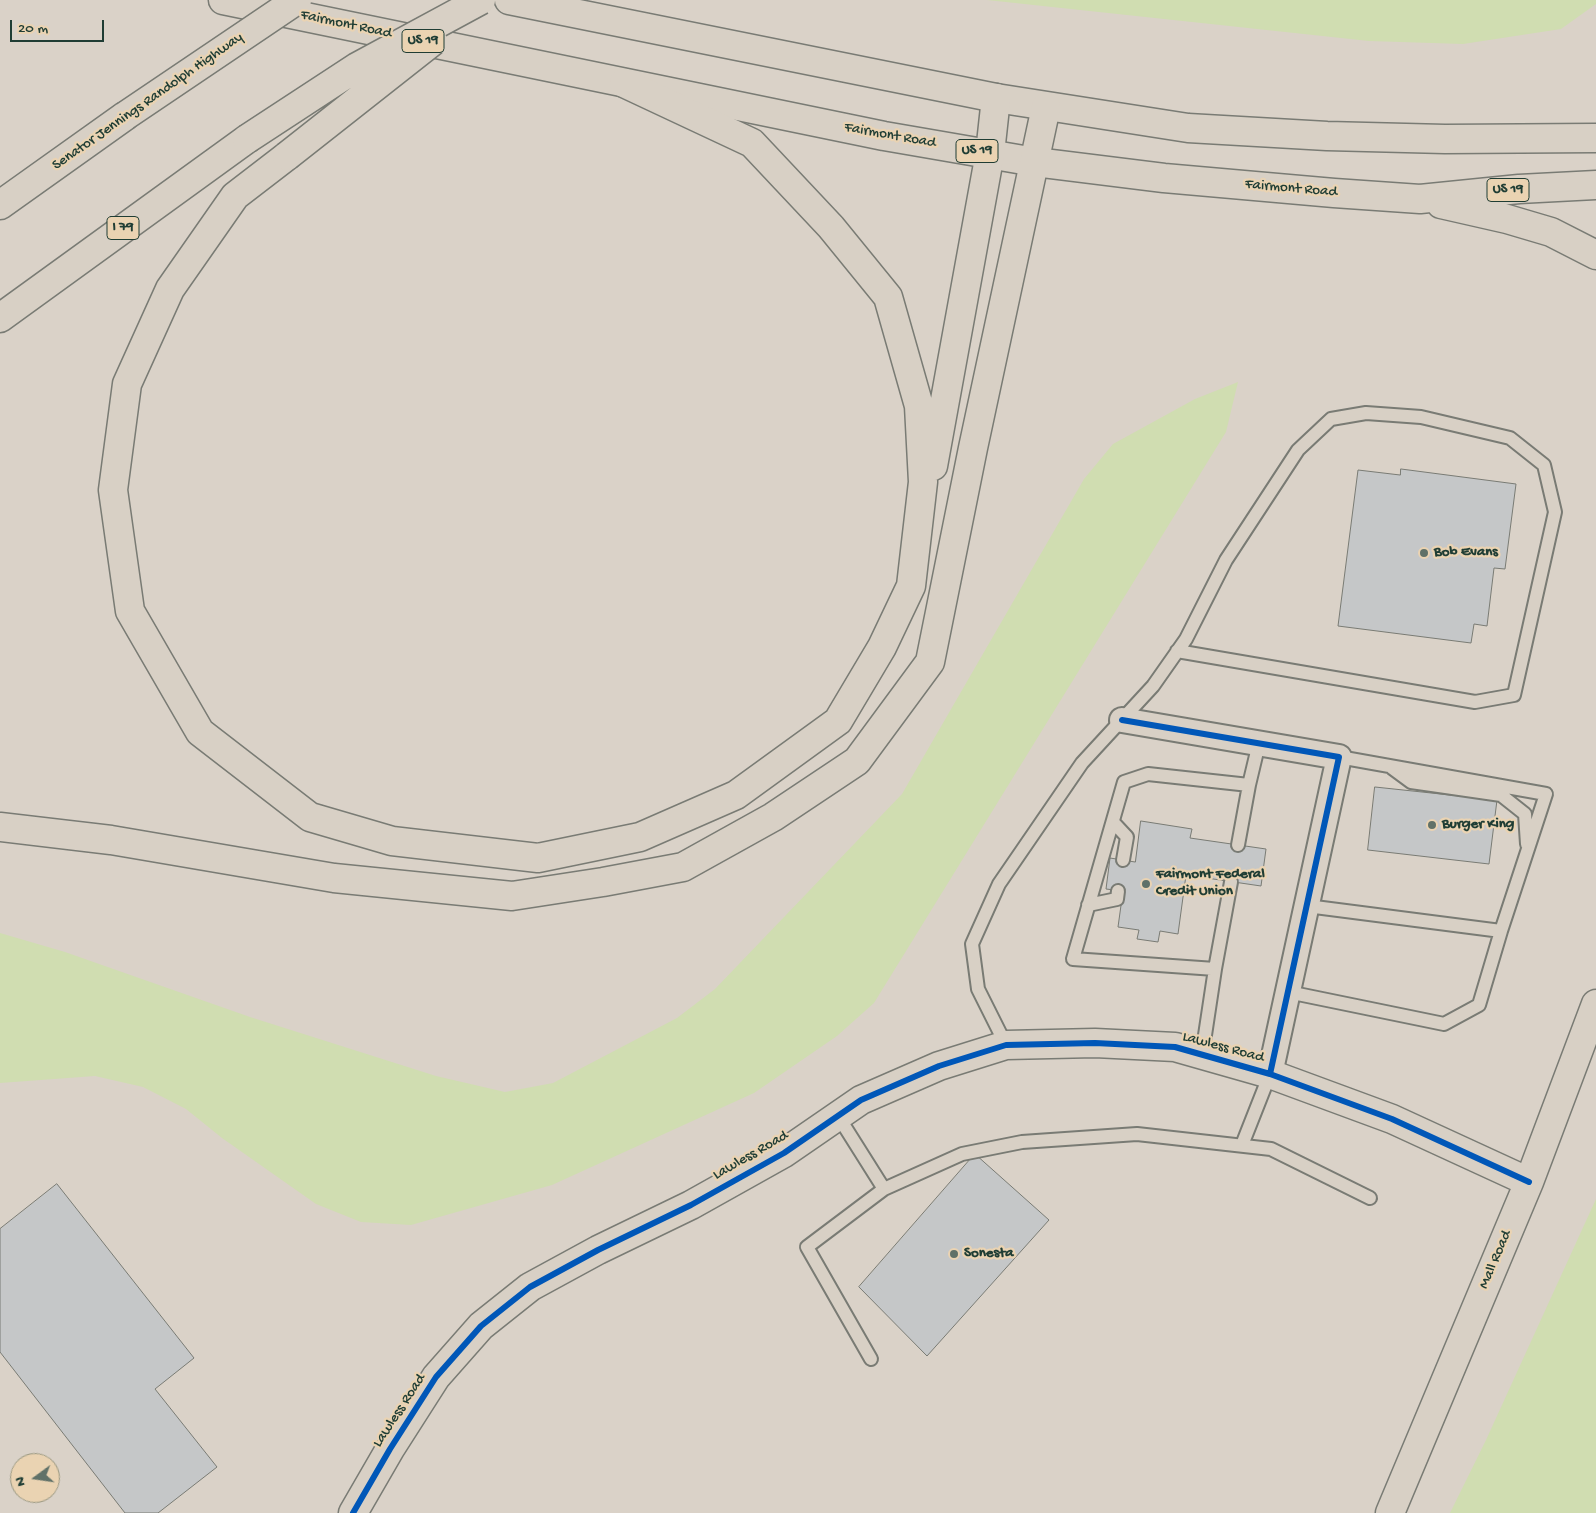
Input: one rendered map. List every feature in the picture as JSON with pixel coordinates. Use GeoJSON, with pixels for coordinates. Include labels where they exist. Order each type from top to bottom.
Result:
{"type":"FeatureCollection","features":[{"type":"Feature","properties":{"kind":"main road","name":"Fairmont Road"},"geometry":{"type":"LineString","coordinates":[[223,0],[884,136],[1035,162],[1164,178],[1420,199],[1519,189],[1596,185]]}},
{"type":"Feature","properties":{"kind":"main road","name":"Senator Jennings Randolph Highway"},"geometry":{"type":"LineString","coordinates":[[0,205],[126,116],[297,0]]}},
{"type":"Feature","properties":{"kind":"main road","name":"I 79"},"geometry":{"type":"LineString","coordinates":[[0,318],[247,138],[357,67],[481,0]]}},
{"type":"Feature","properties":{"kind":"main road"},"geometry":{"type":"LineString","coordinates":[[485,0],[235,196],[170,289],[127,384],[113,490],[130,611],[200,732],[310,817],[392,841],[538,858],[640,837],[736,795],[838,721],[882,647],[911,586],[990,153],[996,98]]}},
{"type":"Feature","properties":{"kind":"main road"},"geometry":{"type":"LineString","coordinates":[[509,0],[996,98],[1188,128],[1327,136],[1445,139],[1596,138]]}},
{"type":"Feature","properties":{"kind":"main road"},"geometry":{"type":"LineString","coordinates":[[624,83],[752,143],[831,227],[888,297],[919,406],[923,482],[911,586]]}},
{"type":"Feature","properties":{"kind":"main road"},"geometry":{"type":"LineString","coordinates":[[0,828],[111,840],[334,878],[512,896],[683,867],[773,817],[857,761],[930,662],[975,438],[1046,107]]}},
{"type":"Feature","properties":{"kind":"main road"},"geometry":{"type":"LineString","coordinates":[[1420,199],[1507,219],[1551,232],[1596,255]]}},
{"type":"Feature","properties":{"kind":"main road","name":"Mall Road"},"geometry":{"type":"LineString","coordinates":[[1390,1513],[1529,1182],[1596,1004]]}},
{"type":"Feature","properties":{"kind":"main road","name":"Lawless Road"},"geometry":{"type":"LineString","coordinates":[[353,1513],[390,1449],[436,1377],[480,1326],[530,1287],[598,1250],[691,1205],[784,1152],[861,1100],[939,1066],[1006,1045],[1096,1043],[1175,1048],[1202,1055],[1270,1074],[1392,1119],[1529,1182]]}},
{"type":"Feature","properties":{"kind":"street"},"geometry":{"type":"LineString","coordinates":[[1122,720],[1339,757]]}},
{"type":"Feature","properties":{"kind":"street","name":"Lawless Road"},"geometry":{"type":"LineString","coordinates":[[1270,1074],[1339,757]]}},
{"type":"Feature","properties":{"kind":"lane"},"geometry":{"type":"LineString","coordinates":[[1006,1045],[978,989],[972,944],[999,884],[1082,763],[1153,686],[1177,651],[1186,639],[1226,560],[1298,450],[1331,419],[1366,413],[1422,417],[1510,438],[1544,465],[1555,512],[1514,695],[1476,702],[1177,651]]}},
{"type":"Feature","properties":{"kind":"lane"},"geometry":{"type":"LineString","coordinates":[[1238,845],[1249,784],[1259,743]]}},
{"type":"Feature","properties":{"kind":"lane"},"geometry":{"type":"LineString","coordinates":[[1288,992],[1444,1024],[1479,1005],[1501,930],[1546,794],[1339,757]]}},
{"type":"Feature","properties":{"kind":"lane"},"geometry":{"type":"LineString","coordinates":[[1389,766],[1411,782],[1501,795],[1525,814],[1527,851]]}},
{"type":"Feature","properties":{"kind":"lane"},"geometry":{"type":"LineString","coordinates":[[1214,969],[1072,959],[1124,782],[1148,774],[1249,784]]}},
{"type":"Feature","properties":{"kind":"lane"},"geometry":{"type":"LineString","coordinates":[[1112,822],[1127,837],[1123,860]]}},
{"type":"Feature","properties":{"kind":"lane"},"geometry":{"type":"LineString","coordinates":[[1202,1055],[1214,969],[1231,882]]}},
{"type":"Feature","properties":{"kind":"lane"},"geometry":{"type":"LineString","coordinates":[[1088,905],[1117,899],[1118,891]]}},
{"type":"Feature","properties":{"kind":"lane"},"geometry":{"type":"LineString","coordinates":[[1307,906],[1501,930]]}},
{"type":"Feature","properties":{"kind":"lane"},"geometry":{"type":"LineString","coordinates":[[1242,1145],[1270,1074]]}},
{"type":"Feature","properties":{"kind":"lane"},"geometry":{"type":"LineString","coordinates":[[838,1116],[884,1189]]}},
{"type":"Feature","properties":{"kind":"lane"},"geometry":{"type":"LineString","coordinates":[[871,1359],[807,1247],[884,1189],[962,1154],[1022,1142],[1137,1134],[1242,1145],[1270,1149],[1370,1198]]}},
{"type":"Feature","properties":{"kind":"green space"},"geometry":{"type":"Polygon","coordinates":[[[987,0],[1596,0],[1596,4],[1561,29],[1463,44],[1369,41],[987,0]]]}},
{"type":"Feature","properties":{"kind":"green space"},"geometry":{"type":"Polygon","coordinates":[[[1238,382],[1226,432],[874,1003],[837,1036],[754,1093],[552,1185],[411,1225],[361,1222],[316,1204],[222,1138],[186,1109],[143,1087],[95,1076],[0,1083],[0,933],[65,952],[250,1017],[436,1076],[505,1092],[553,1083],[677,1018],[715,989],[902,794],[1084,479],[1113,444],[1195,399],[1238,382]]]}},
{"type":"Feature","properties":{"kind":"green space"},"geometry":{"type":"Polygon","coordinates":[[[1596,1199],[1596,1513],[1450,1513],[1486,1440],[1596,1199]]]}},
{"type":"Feature","properties":{"kind":"building"},"geometry":{"type":"Polygon","coordinates":[[[1401,469],[1516,484],[1505,569],[1494,568],[1487,626],[1474,624],[1471,643],[1338,626],[1358,470],[1400,475],[1401,469]]]}},
{"type":"Feature","properties":{"kind":"building","name":"Burger King"},"geometry":{"type":"Polygon","coordinates":[[[1375,787],[1497,800],[1489,864],[1368,850],[1375,787]]]}},
{"type":"Feature","properties":{"kind":"building","name":"Fairmont Federal Credit Union"},"geometry":{"type":"Polygon","coordinates":[[[1141,821],[1192,829],[1190,838],[1266,849],[1261,886],[1186,875],[1178,934],[1160,931],[1158,942],[1137,939],[1139,930],[1118,927],[1123,891],[1106,889],[1110,858],[1135,862],[1141,821]]]}},
{"type":"Feature","properties":{"kind":"building","name":"Sonesta"},"geometry":{"type":"Polygon","coordinates":[[[975,1154],[1049,1220],[927,1356],[859,1287],[975,1154]]]}},
{"type":"Feature","properties":{"kind":"building"},"geometry":{"type":"Polygon","coordinates":[[[57,1184],[194,1358],[155,1389],[217,1467],[158,1513],[125,1513],[0,1352],[0,1229],[57,1184]]]}},
{"type":"Feature","properties":{"kind":"cycle path"},"geometry":{"type":"LineString","coordinates":[[1122,720],[1339,757],[1270,1074]]}},
{"type":"Feature","properties":{"kind":"cycle path"},"geometry":{"type":"LineString","coordinates":[[353,1513],[390,1449],[436,1377],[481,1326],[530,1287],[598,1250],[691,1205],[784,1153],[861,1100],[939,1066],[1006,1045],[1095,1043],[1175,1047],[1270,1074],[1392,1119],[1529,1182]]}},
{"type":"Feature","properties":{"kind":"place","name":"Bob Evans"},"geometry":{"type":"Point","coordinates":[1424,553]}},
{"type":"Feature","properties":{"kind":"place","name":"Burger King"},"geometry":{"type":"Point","coordinates":[1432,825]}},
{"type":"Feature","properties":{"kind":"place","name":"Fairmont Federal Credit Union"},"geometry":{"type":"Point","coordinates":[1146,884]}},
{"type":"Feature","properties":{"kind":"place","name":"Sonesta"},"geometry":{"type":"Point","coordinates":[954,1254]}}]}
